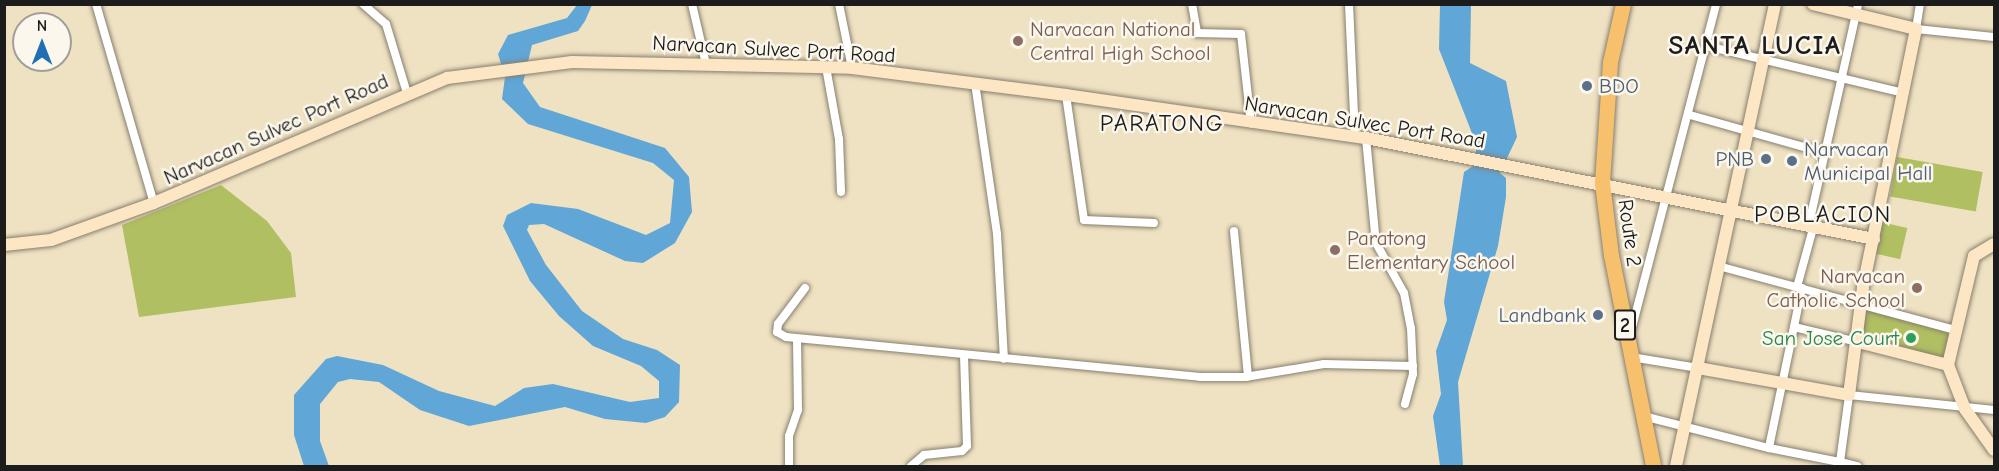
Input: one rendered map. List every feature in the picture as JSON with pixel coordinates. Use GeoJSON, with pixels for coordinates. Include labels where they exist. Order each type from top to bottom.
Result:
{"type":"FeatureCollection","features":[{"type":"Feature","properties":{"kind":"highway","name":"Route 2"},"geometry":{"type":"LineString","coordinates":[[1623,4],[1611,62],[1602,183],[1628,341],[1653,466]]}},
{"type":"Feature","properties":{"kind":"street"},"geometry":{"type":"LineString","coordinates":[[96,4],[154,203]]}},
{"type":"Feature","properties":{"kind":"street"},"geometry":{"type":"LineString","coordinates":[[363,4],[386,24],[407,93]]}},
{"type":"Feature","properties":{"kind":"street"},"geometry":{"type":"LineString","coordinates":[[692,4],[706,64]]}},
{"type":"Feature","properties":{"kind":"street"},"geometry":{"type":"LineString","coordinates":[[839,4],[852,68]]}},
{"type":"Feature","properties":{"kind":"street"},"geometry":{"type":"LineString","coordinates":[[1192,4],[1197,33],[1242,34],[1251,123]]}},
{"type":"Feature","properties":{"kind":"street"},"geometry":{"type":"LineString","coordinates":[[1349,4],[1361,137],[1373,227],[1404,293],[1413,366],[1405,404]]}},
{"type":"Feature","properties":{"kind":"street"},"geometry":{"type":"LineString","coordinates":[[1628,341],[1690,115],[1716,4]]}},
{"type":"Feature","properties":{"kind":"street"},"geometry":{"type":"LineString","coordinates":[[1676,466],[1722,267],[1775,4]]}},
{"type":"Feature","properties":{"kind":"street"},"geometry":{"type":"LineString","coordinates":[[1813,4],[1857,10],[1916,29],[1995,37]]}},
{"type":"Feature","properties":{"kind":"street"},"geometry":{"type":"LineString","coordinates":[[1840,462],[1858,342],[1861,303],[1920,4]]}},
{"type":"Feature","properties":{"kind":"street"},"geometry":{"type":"LineString","coordinates":[[1769,448],[1784,384],[1799,287],[1825,153],[1857,10]]}},
{"type":"Feature","properties":{"kind":"street"},"geometry":{"type":"LineString","coordinates":[[1707,46],[1904,93]]}},
{"type":"Feature","properties":{"kind":"street","name":"Narvacan Sulvec Port Road"},"geometry":{"type":"LineString","coordinates":[[4,245],[51,240],[154,203],[407,93],[447,78],[533,66],[706,64],[852,68],[1066,95],[1361,137],[1811,224],[1874,239]]}},
{"type":"Feature","properties":{"kind":"street"},"geometry":{"type":"LineString","coordinates":[[826,67],[839,139],[841,192]]}},
{"type":"Feature","properties":{"kind":"street"},"geometry":{"type":"LineString","coordinates":[[975,83],[997,234],[1004,359]]}},
{"type":"Feature","properties":{"kind":"street"},"geometry":{"type":"LineString","coordinates":[[1066,95],[1084,220],[1154,223]]}},
{"type":"Feature","properties":{"kind":"street"},"geometry":{"type":"LineString","coordinates":[[1690,115],[1749,134],[1825,153]]}},
{"type":"Feature","properties":{"kind":"street"},"geometry":{"type":"LineString","coordinates":[[1234,231],[1248,376]]}},
{"type":"Feature","properties":{"kind":"street"},"geometry":{"type":"LineString","coordinates":[[1995,244],[1974,256],[1948,365],[1965,409],[1995,450]]}},
{"type":"Feature","properties":{"kind":"street"},"geometry":{"type":"LineString","coordinates":[[1722,267],[1955,330]]}},
{"type":"Feature","properties":{"kind":"street"},"geometry":{"type":"LineString","coordinates":[[805,288],[777,329],[797,339],[1200,377],[1248,376],[1324,364],[1413,366]]}},
{"type":"Feature","properties":{"kind":"street"},"geometry":{"type":"LineString","coordinates":[[1794,327],[1948,365]]}},
{"type":"Feature","properties":{"kind":"street"},"geometry":{"type":"LineString","coordinates":[[789,466],[789,436],[798,410],[797,339]]}},
{"type":"Feature","properties":{"kind":"street"},"geometry":{"type":"LineString","coordinates":[[911,466],[924,455],[962,451],[967,446],[964,356]]}},
{"type":"Feature","properties":{"kind":"street"},"geometry":{"type":"LineString","coordinates":[[1631,357],[1849,395],[1965,409],[1995,410]]}},
{"type":"Feature","properties":{"kind":"street"},"geometry":{"type":"LineString","coordinates":[[1643,416],[1769,448],[1858,466]]}},
{"type":"Feature","properties":{"kind":"green space"},"geometry":{"type":"Polygon","coordinates":[[[1897,157],[1983,172],[1976,211],[1890,196],[1897,157]]]}},
{"type":"Feature","properties":{"kind":"green space"},"geometry":{"type":"Polygon","coordinates":[[[221,185],[267,221],[291,253],[296,297],[139,317],[122,225],[221,185]]]}},
{"type":"Feature","properties":{"kind":"green space"},"geometry":{"type":"Polygon","coordinates":[[[1881,222],[1907,228],[1900,259],[1874,253],[1881,222]]]}},
{"type":"Feature","properties":{"kind":"green space"},"geometry":{"type":"Polygon","coordinates":[[[1864,306],[1947,331],[1950,339],[1942,361],[1860,340],[1864,306]]]}},
{"type":"Feature","properties":{"kind":"water"},"geometry":{"type":"Polygon","coordinates":[[[577,5],[592,5],[585,21],[578,31],[532,45],[523,83],[540,107],[665,148],[689,177],[692,212],[675,243],[643,263],[625,261],[544,224],[529,225],[527,230],[546,265],[582,311],[623,339],[657,350],[680,365],[679,402],[665,417],[646,423],[605,419],[565,407],[469,426],[420,410],[379,382],[350,379],[338,382],[320,404],[320,441],[329,466],[304,466],[294,435],[294,395],[326,359],[337,356],[383,365],[439,391],[495,406],[524,388],[553,384],[630,402],[659,398],[659,381],[641,366],[593,346],[559,316],[530,281],[503,226],[507,215],[531,203],[578,209],[646,235],[670,223],[674,180],[653,163],[528,124],[502,99],[505,77],[498,54],[508,35],[567,18],[577,5]]]}},
{"type":"Feature","properties":{"kind":"water"},"geometry":{"type":"Polygon","coordinates":[[[1440,5],[1471,5],[1470,63],[1506,81],[1517,137],[1500,173],[1506,178],[1506,197],[1498,246],[1458,382],[1463,466],[1440,466],[1433,416],[1441,394],[1436,351],[1447,320],[1444,302],[1464,172],[1473,166],[1477,146],[1439,49],[1440,5]]]}},
{"type":"Feature","properties":{"kind":"place","name":"Narvacan National Central High School"},"geometry":{"type":"Point","coordinates":[1018,41]}},
{"type":"Feature","properties":{"kind":"place","name":"BDO"},"geometry":{"type":"Point","coordinates":[1587,86]}},
{"type":"Feature","properties":{"kind":"place","name":"PNB"},"geometry":{"type":"Point","coordinates":[1766,159]}},
{"type":"Feature","properties":{"kind":"place","name":"Narvacan Municipal Hall"},"geometry":{"type":"Point","coordinates":[1792,161]}},
{"type":"Feature","properties":{"kind":"place","name":"Paratong Elementary School"},"geometry":{"type":"Point","coordinates":[1335,250]}},
{"type":"Feature","properties":{"kind":"place","name":"Narvacan Catholic School"},"geometry":{"type":"Point","coordinates":[1917,288]}},
{"type":"Feature","properties":{"kind":"place","name":"Landbank"},"geometry":{"type":"Point","coordinates":[1598,315]}},
{"type":"Feature","properties":{"kind":"place","name":"San Jose Court"},"geometry":{"type":"Point","coordinates":[1911,338]}},
{"type":"Feature","properties":{"kind":"district","name":"SANTA LUCIA"},"geometry":{"type":"Point","coordinates":[1755,46]}},
{"type":"Feature","properties":{"kind":"district","name":"PARATONG"},"geometry":{"type":"Point","coordinates":[1162,124]}},
{"type":"Feature","properties":{"kind":"district","name":"POBLACION"},"geometry":{"type":"Point","coordinates":[1823,215]}}]}
